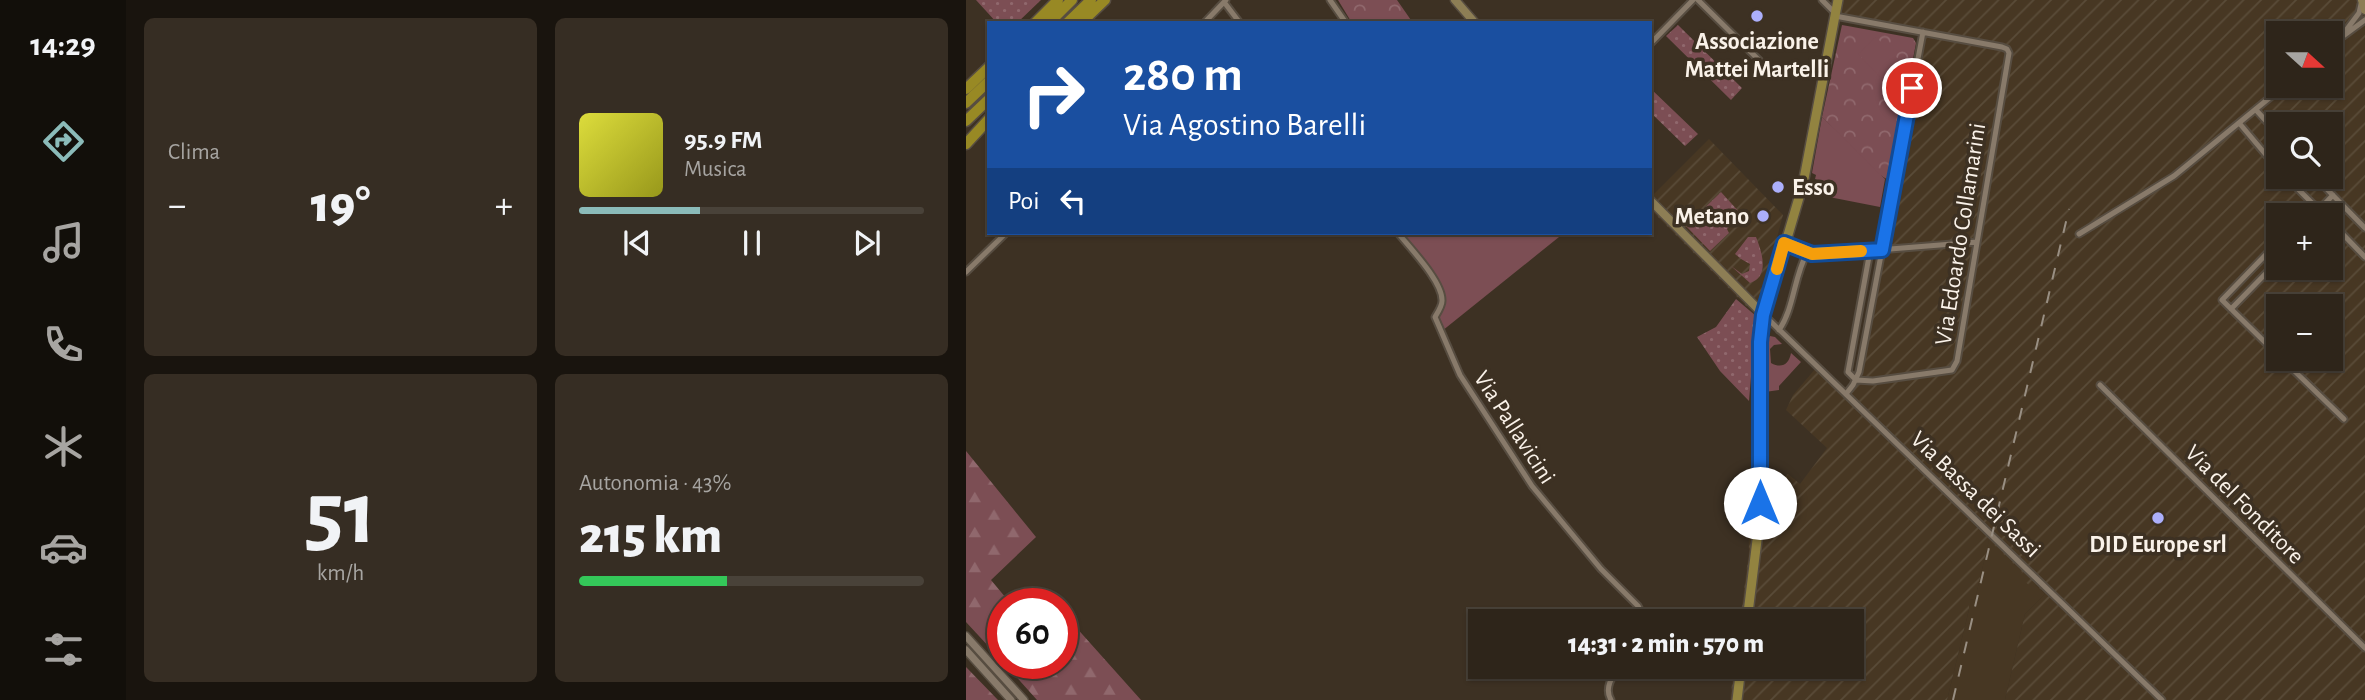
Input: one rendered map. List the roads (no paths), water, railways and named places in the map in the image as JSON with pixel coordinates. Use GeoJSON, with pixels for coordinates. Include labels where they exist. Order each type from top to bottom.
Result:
{"type":"FeatureCollection","features":[{"type":"Feature","properties":{"kind":"highway"},"geometry":{"type":"LineString","coordinates":[[1037,21],[1058,0]]}},
{"type":"Feature","properties":{"kind":"highway"},"geometry":{"type":"LineString","coordinates":[[1051,21],[1072,0]]}},
{"type":"Feature","properties":{"kind":"highway"},"geometry":{"type":"LineString","coordinates":[[1069,21],[1091,0]]}},
{"type":"Feature","properties":{"kind":"highway"},"geometry":{"type":"LineString","coordinates":[[1083,21],[1105,0]]}},
{"type":"Feature","properties":{"kind":"highway"},"geometry":{"type":"LineString","coordinates":[[966,89],[987,69]]}},
{"type":"Feature","properties":{"kind":"highway"},"geometry":{"type":"LineString","coordinates":[[966,103],[987,83]]}},
{"type":"Feature","properties":{"kind":"highway"},"geometry":{"type":"LineString","coordinates":[[966,121],[987,101]]}},
{"type":"Feature","properties":{"kind":"highway"},"geometry":{"type":"LineString","coordinates":[[966,134],[987,114]]}},
{"type":"Feature","properties":{"kind":"highway"},"geometry":{"type":"LineString","coordinates":[[966,144],[987,121]]}},
{"type":"Feature","properties":{"kind":"main road"},"geometry":{"type":"LineString","coordinates":[[1455,0],[1473,21]]}},
{"type":"Feature","properties":{"kind":"main road"},"geometry":{"type":"LineString","coordinates":[[1748,609],[1759,524],[1759,367],[1763,315],[1800,195],[1838,0]]}},
{"type":"Feature","properties":{"kind":"main road"},"geometry":{"type":"LineString","coordinates":[[1652,202],[1763,315]]}},
{"type":"Feature","properties":{"kind":"main road"},"geometry":{"type":"LineString","coordinates":[[1737,700],[1740,679]]}},
{"type":"Feature","properties":{"kind":"street"},"geometry":{"type":"LineString","coordinates":[[1330,0],[1345,21]]}},
{"type":"Feature","properties":{"kind":"street"},"geometry":{"type":"LineString","coordinates":[[1652,42],[1695,0],[1768,68]]}},
{"type":"Feature","properties":{"kind":"street"},"geometry":{"type":"LineString","coordinates":[[1822,0],[1835,14],[1923,32],[1856,380],[1846,394]]}},
{"type":"Feature","properties":{"kind":"street"},"geometry":{"type":"LineString","coordinates":[[1205,21],[1225,1],[1239,21]]}},
{"type":"Feature","properties":{"kind":"street"},"geometry":{"type":"LineString","coordinates":[[2343,35],[2363,5]]}},
{"type":"Feature","properties":{"kind":"street"},"geometry":{"type":"LineString","coordinates":[[2343,35],[2365,20]]}},
{"type":"Feature","properties":{"kind":"street","name":"Via Edoardo Collamarini"},"geometry":{"type":"LineString","coordinates":[[1856,380],[1889,380],[1952,370],[1957,361],[2008,57],[2007,49],[1923,32]]}},
{"type":"Feature","properties":{"kind":"street"},"geometry":{"type":"LineString","coordinates":[[2079,234],[2174,176],[2270,98]]}},
{"type":"Feature","properties":{"kind":"street"},"geometry":{"type":"LineString","coordinates":[[2256,110],[2266,121]]}},
{"type":"Feature","properties":{"kind":"street"},"geometry":{"type":"LineString","coordinates":[[2240,124],[2266,154]]}},
{"type":"Feature","properties":{"kind":"street"},"geometry":{"type":"LineString","coordinates":[[2298,189],[2312,203]]}},
{"type":"Feature","properties":{"kind":"street"},"geometry":{"type":"LineString","coordinates":[[2327,189],[2365,228]]}},
{"type":"Feature","properties":{"kind":"street"},"geometry":{"type":"LineString","coordinates":[[2323,203],[2333,195]]}},
{"type":"Feature","properties":{"kind":"street"},"geometry":{"type":"LineString","coordinates":[[2343,234],[2365,257]]}},
{"type":"Feature","properties":{"kind":"street"},"geometry":{"type":"LineString","coordinates":[[966,272],[1004,235]]}},
{"type":"Feature","properties":{"kind":"street","name":"Via Pallavicini"},"geometry":{"type":"LineString","coordinates":[[1400,235],[1441,292],[1442,303],[1436,317],[1460,375],[1542,499],[1601,569],[1640,609]]}},
{"type":"Feature","properties":{"kind":"street"},"geometry":{"type":"LineString","coordinates":[[1784,243],[1816,255],[1977,243]]}},
{"type":"Feature","properties":{"kind":"street"},"geometry":{"type":"LineString","coordinates":[[1856,380],[1848,372],[1870,251]]}},
{"type":"Feature","properties":{"kind":"street"},"geometry":{"type":"LineString","coordinates":[[1779,330],[1807,253]]}},
{"type":"Feature","properties":{"kind":"street"},"geometry":{"type":"LineString","coordinates":[[2266,256],[2222,300],[2266,343]]}},
{"type":"Feature","properties":{"kind":"street"},"geometry":{"type":"LineString","coordinates":[[2231,309],[2266,272]]}},
{"type":"Feature","properties":{"kind":"street","name":"Via Bassa dei Sassi"},"geometry":{"type":"LineString","coordinates":[[1763,315],[2162,700]]}},
{"type":"Feature","properties":{"kind":"street"},"geometry":{"type":"LineString","coordinates":[[2294,371],[2344,419]]}},
{"type":"Feature","properties":{"kind":"street","name":"Via del Fonditore"},"geometry":{"type":"LineString","coordinates":[[2099,385],[2365,648]]}},
{"type":"Feature","properties":{"kind":"street"},"geometry":{"type":"LineString","coordinates":[[966,636],[1024,700]]}},
{"type":"Feature","properties":{"kind":"street"},"geometry":{"type":"LineString","coordinates":[[966,650],[1011,700]]}},
{"type":"Feature","properties":{"kind":"street"},"geometry":{"type":"LineString","coordinates":[[1611,700],[1608,687],[1612,679]]}},
{"type":"Feature","properties":{"kind":"railway"},"geometry":{"type":"LineString","coordinates":[[1953,700],[2069,209]]}},
{"type":"Feature","properties":{"kind":"place","name":"Associazione Mattei Martelli"},"geometry":{"type":"Point","coordinates":[1757,16]}},
{"type":"Feature","properties":{"kind":"place","name":"Esso"},"geometry":{"type":"Point","coordinates":[1778,187]}},
{"type":"Feature","properties":{"kind":"place","name":"Metano"},"geometry":{"type":"Point","coordinates":[1763,216]}},
{"type":"Feature","properties":{"kind":"place","name":"DID Europe srl"},"geometry":{"type":"Point","coordinates":[2158,518]}}]}
